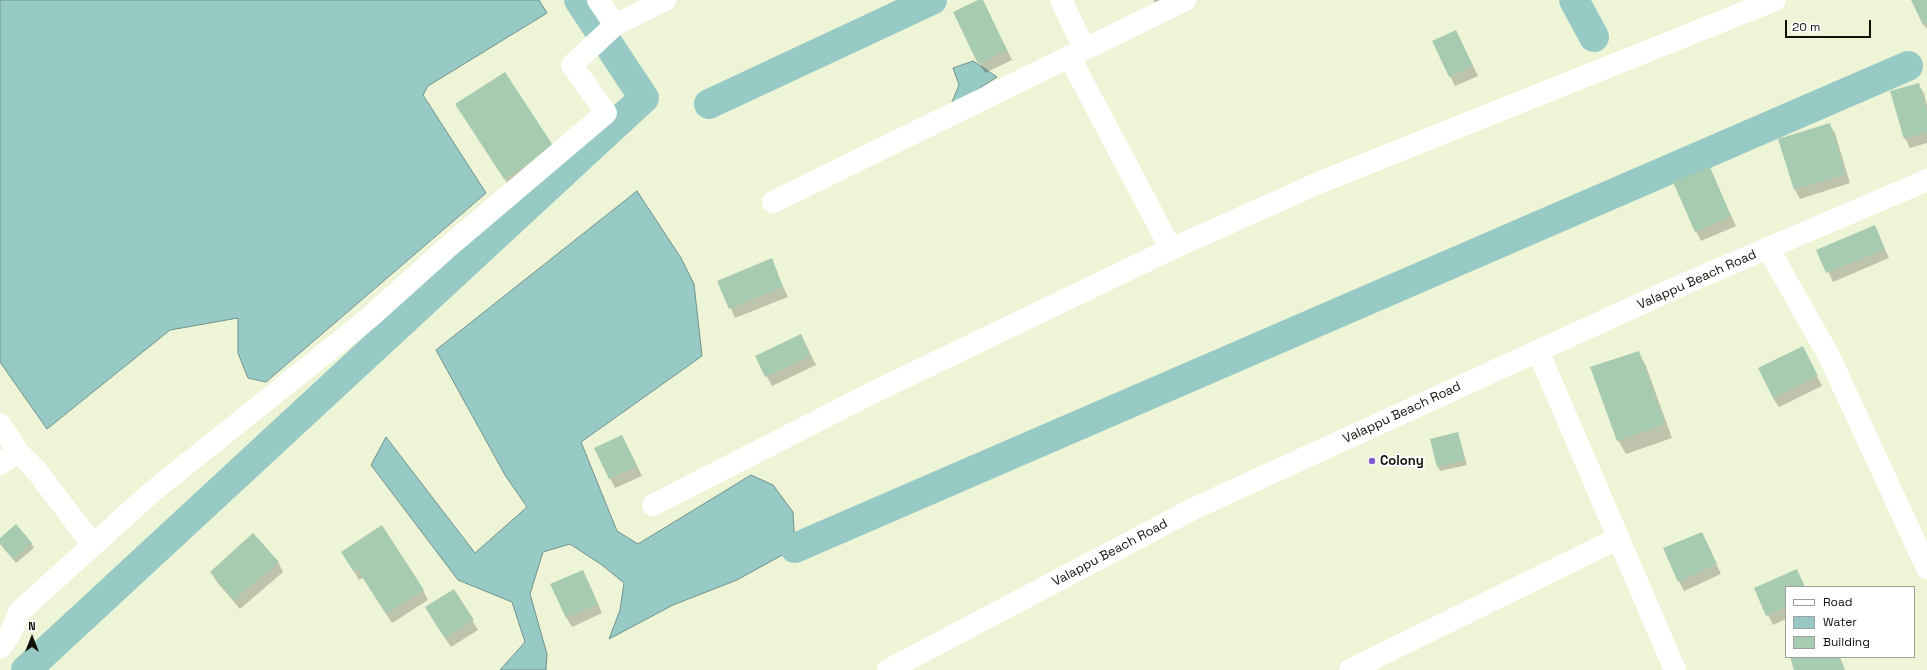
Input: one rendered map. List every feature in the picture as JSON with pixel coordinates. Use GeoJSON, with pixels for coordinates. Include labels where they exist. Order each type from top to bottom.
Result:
{"type":"FeatureCollection","features":[{"type":"Feature","properties":{"kind":"street"},"geometry":{"type":"LineString","coordinates":[[598,0],[612,27]]}},
{"type":"Feature","properties":{"kind":"street"},"geometry":{"type":"LineString","coordinates":[[0,648],[10,634],[19,612],[153,492],[369,318],[454,242],[606,113],[572,65],[612,27],[665,0]]}},
{"type":"Feature","properties":{"kind":"street"},"geometry":{"type":"LineString","coordinates":[[1061,0],[1077,52],[1171,249]]}},
{"type":"Feature","properties":{"kind":"street"},"geometry":{"type":"LineString","coordinates":[[773,202],[1185,0]]}},
{"type":"Feature","properties":{"kind":"street"},"geometry":{"type":"LineString","coordinates":[[653,505],[872,393],[1171,249],[1322,182],[1774,0]]}},
{"type":"Feature","properties":{"kind":"street","name":"Valappu Beach Road"},"geometry":{"type":"LineString","coordinates":[[888,670],[1195,508],[1538,351],[1768,248],[1927,180]]}},
{"type":"Feature","properties":{"kind":"street"},"geometry":{"type":"LineString","coordinates":[[1768,248],[1829,356],[1927,568]]}},
{"type":"Feature","properties":{"kind":"street"},"geometry":{"type":"LineString","coordinates":[[1538,351],[1675,670]]}},
{"type":"Feature","properties":{"kind":"street"},"geometry":{"type":"LineString","coordinates":[[0,424],[9,458],[36,470],[93,545]]}},
{"type":"Feature","properties":{"kind":"street"},"geometry":{"type":"LineString","coordinates":[[1350,670],[1619,538]]}},
{"type":"Feature","properties":{"kind":"water"},"geometry":{"type":"Polygon","coordinates":[[[0,0],[539,0],[547,13],[428,86],[423,95],[486,193],[266,382],[248,378],[238,353],[238,318],[170,330],[47,429],[0,362],[0,0]]]}},
{"type":"Feature","properties":{"kind":"water"},"geometry":{"type":"Polygon","coordinates":[[[973,61],[997,77],[950,107],[959,85],[953,68],[973,61]]]}},
{"type":"Feature","properties":{"kind":"water"},"geometry":{"type":"Polygon","coordinates":[[[637,191],[681,258],[694,284],[702,356],[581,442],[617,531],[638,544],[751,475],[773,485],[793,512],[795,548],[737,580],[673,605],[609,639],[620,610],[624,583],[602,565],[570,544],[543,552],[530,594],[547,654],[546,670],[500,670],[525,642],[512,602],[458,580],[371,465],[386,437],[475,553],[527,507],[505,475],[436,350],[637,191]]]}},
{"type":"Feature","properties":{"kind":"building"},"geometry":{"type":"Polygon","coordinates":[[[978,0],[983,0],[1007,50],[978,64],[953,12],[978,0]]]}},
{"type":"Feature","properties":{"kind":"building"},"geometry":{"type":"Polygon","coordinates":[[[1911,0],[1927,0],[1927,23],[1923,25],[1911,0]]]}},
{"type":"Feature","properties":{"kind":"building"},"geometry":{"type":"Polygon","coordinates":[[[1456,30],[1473,66],[1449,77],[1432,41],[1456,30]]]}},
{"type":"Feature","properties":{"kind":"building"},"geometry":{"type":"Polygon","coordinates":[[[505,72],[554,147],[504,179],[455,104],[505,72]]]}},
{"type":"Feature","properties":{"kind":"building"},"geometry":{"type":"Polygon","coordinates":[[[1919,83],[1927,112],[1927,132],[1904,139],[1890,91],[1919,83]]]}},
{"type":"Feature","properties":{"kind":"building"},"geometry":{"type":"Polygon","coordinates":[[[1830,123],[1846,174],[1794,190],[1778,139],[1830,123]]]}},
{"type":"Feature","properties":{"kind":"building"},"geometry":{"type":"Polygon","coordinates":[[[1710,167],[1731,216],[1695,232],[1673,182],[1710,167]]]}},
{"type":"Feature","properties":{"kind":"building"},"geometry":{"type":"Polygon","coordinates":[[[1875,225],[1885,249],[1826,273],[1816,250],[1875,225]]]}},
{"type":"Feature","properties":{"kind":"building"},"geometry":{"type":"Polygon","coordinates":[[[772,258],[783,287],[729,309],[717,281],[772,258]]]}},
{"type":"Feature","properties":{"kind":"building"},"geometry":{"type":"Polygon","coordinates":[[[801,334],[811,356],[765,377],[755,356],[801,334]]]}},
{"type":"Feature","properties":{"kind":"building"},"geometry":{"type":"Polygon","coordinates":[[[1803,346],[1818,376],[1773,398],[1758,368],[1803,346]]]}},
{"type":"Feature","properties":{"kind":"building"},"geometry":{"type":"Polygon","coordinates":[[[1639,351],[1665,424],[1617,441],[1590,367],[1639,351]]]}},
{"type":"Feature","properties":{"kind":"building"},"geometry":{"type":"Polygon","coordinates":[[[1458,432],[1465,460],[1437,467],[1430,439],[1458,432]]]}},
{"type":"Feature","properties":{"kind":"building"},"geometry":{"type":"Polygon","coordinates":[[[622,435],[637,466],[609,479],[594,448],[622,435]]]}},
{"type":"Feature","properties":{"kind":"building"},"geometry":{"type":"Polygon","coordinates":[[[16,524],[32,543],[13,559],[0,544],[0,538],[16,524]]]}},
{"type":"Feature","properties":{"kind":"building"},"geometry":{"type":"Polygon","coordinates":[[[382,525],[424,590],[386,614],[357,569],[353,571],[341,552],[382,525]]]}},
{"type":"Feature","properties":{"kind":"building"},"geometry":{"type":"Polygon","coordinates":[[[1702,532],[1717,564],[1678,582],[1663,548],[1702,532]]]}},
{"type":"Feature","properties":{"kind":"building"},"geometry":{"type":"Polygon","coordinates":[[[253,533],[279,562],[234,600],[210,572],[253,533]]]}},
{"type":"Feature","properties":{"kind":"building"},"geometry":{"type":"Polygon","coordinates":[[[1797,569],[1805,586],[1785,586],[1785,607],[1766,616],[1754,588],[1797,569]]]}},
{"type":"Feature","properties":{"kind":"building"},"geometry":{"type":"Polygon","coordinates":[[[583,570],[598,604],[566,618],[550,584],[583,570]]]}},
{"type":"Feature","properties":{"kind":"building"},"geometry":{"type":"Polygon","coordinates":[[[454,589],[474,620],[445,638],[425,607],[454,589]]]}},
{"type":"Feature","properties":{"kind":"building"},"geometry":{"type":"Polygon","coordinates":[[[1790,658],[1839,658],[1844,670],[1794,670],[1790,658]]]}},
{"type":"Feature","properties":{"kind":"waterway"},"geometry":{"type":"LineString","coordinates":[[26,670],[644,98],[579,0]]}},
{"type":"Feature","properties":{"kind":"waterway"},"geometry":{"type":"LineString","coordinates":[[709,104],[932,0]]}},
{"type":"Feature","properties":{"kind":"waterway"},"geometry":{"type":"LineString","coordinates":[[1574,0],[1594,37]]}},
{"type":"Feature","properties":{"kind":"waterway"},"geometry":{"type":"LineString","coordinates":[[795,548],[1908,66]]}},
{"type":"Feature","properties":{"kind":"place","name":"Colony"},"geometry":{"type":"Point","coordinates":[1372,461]}}]}
